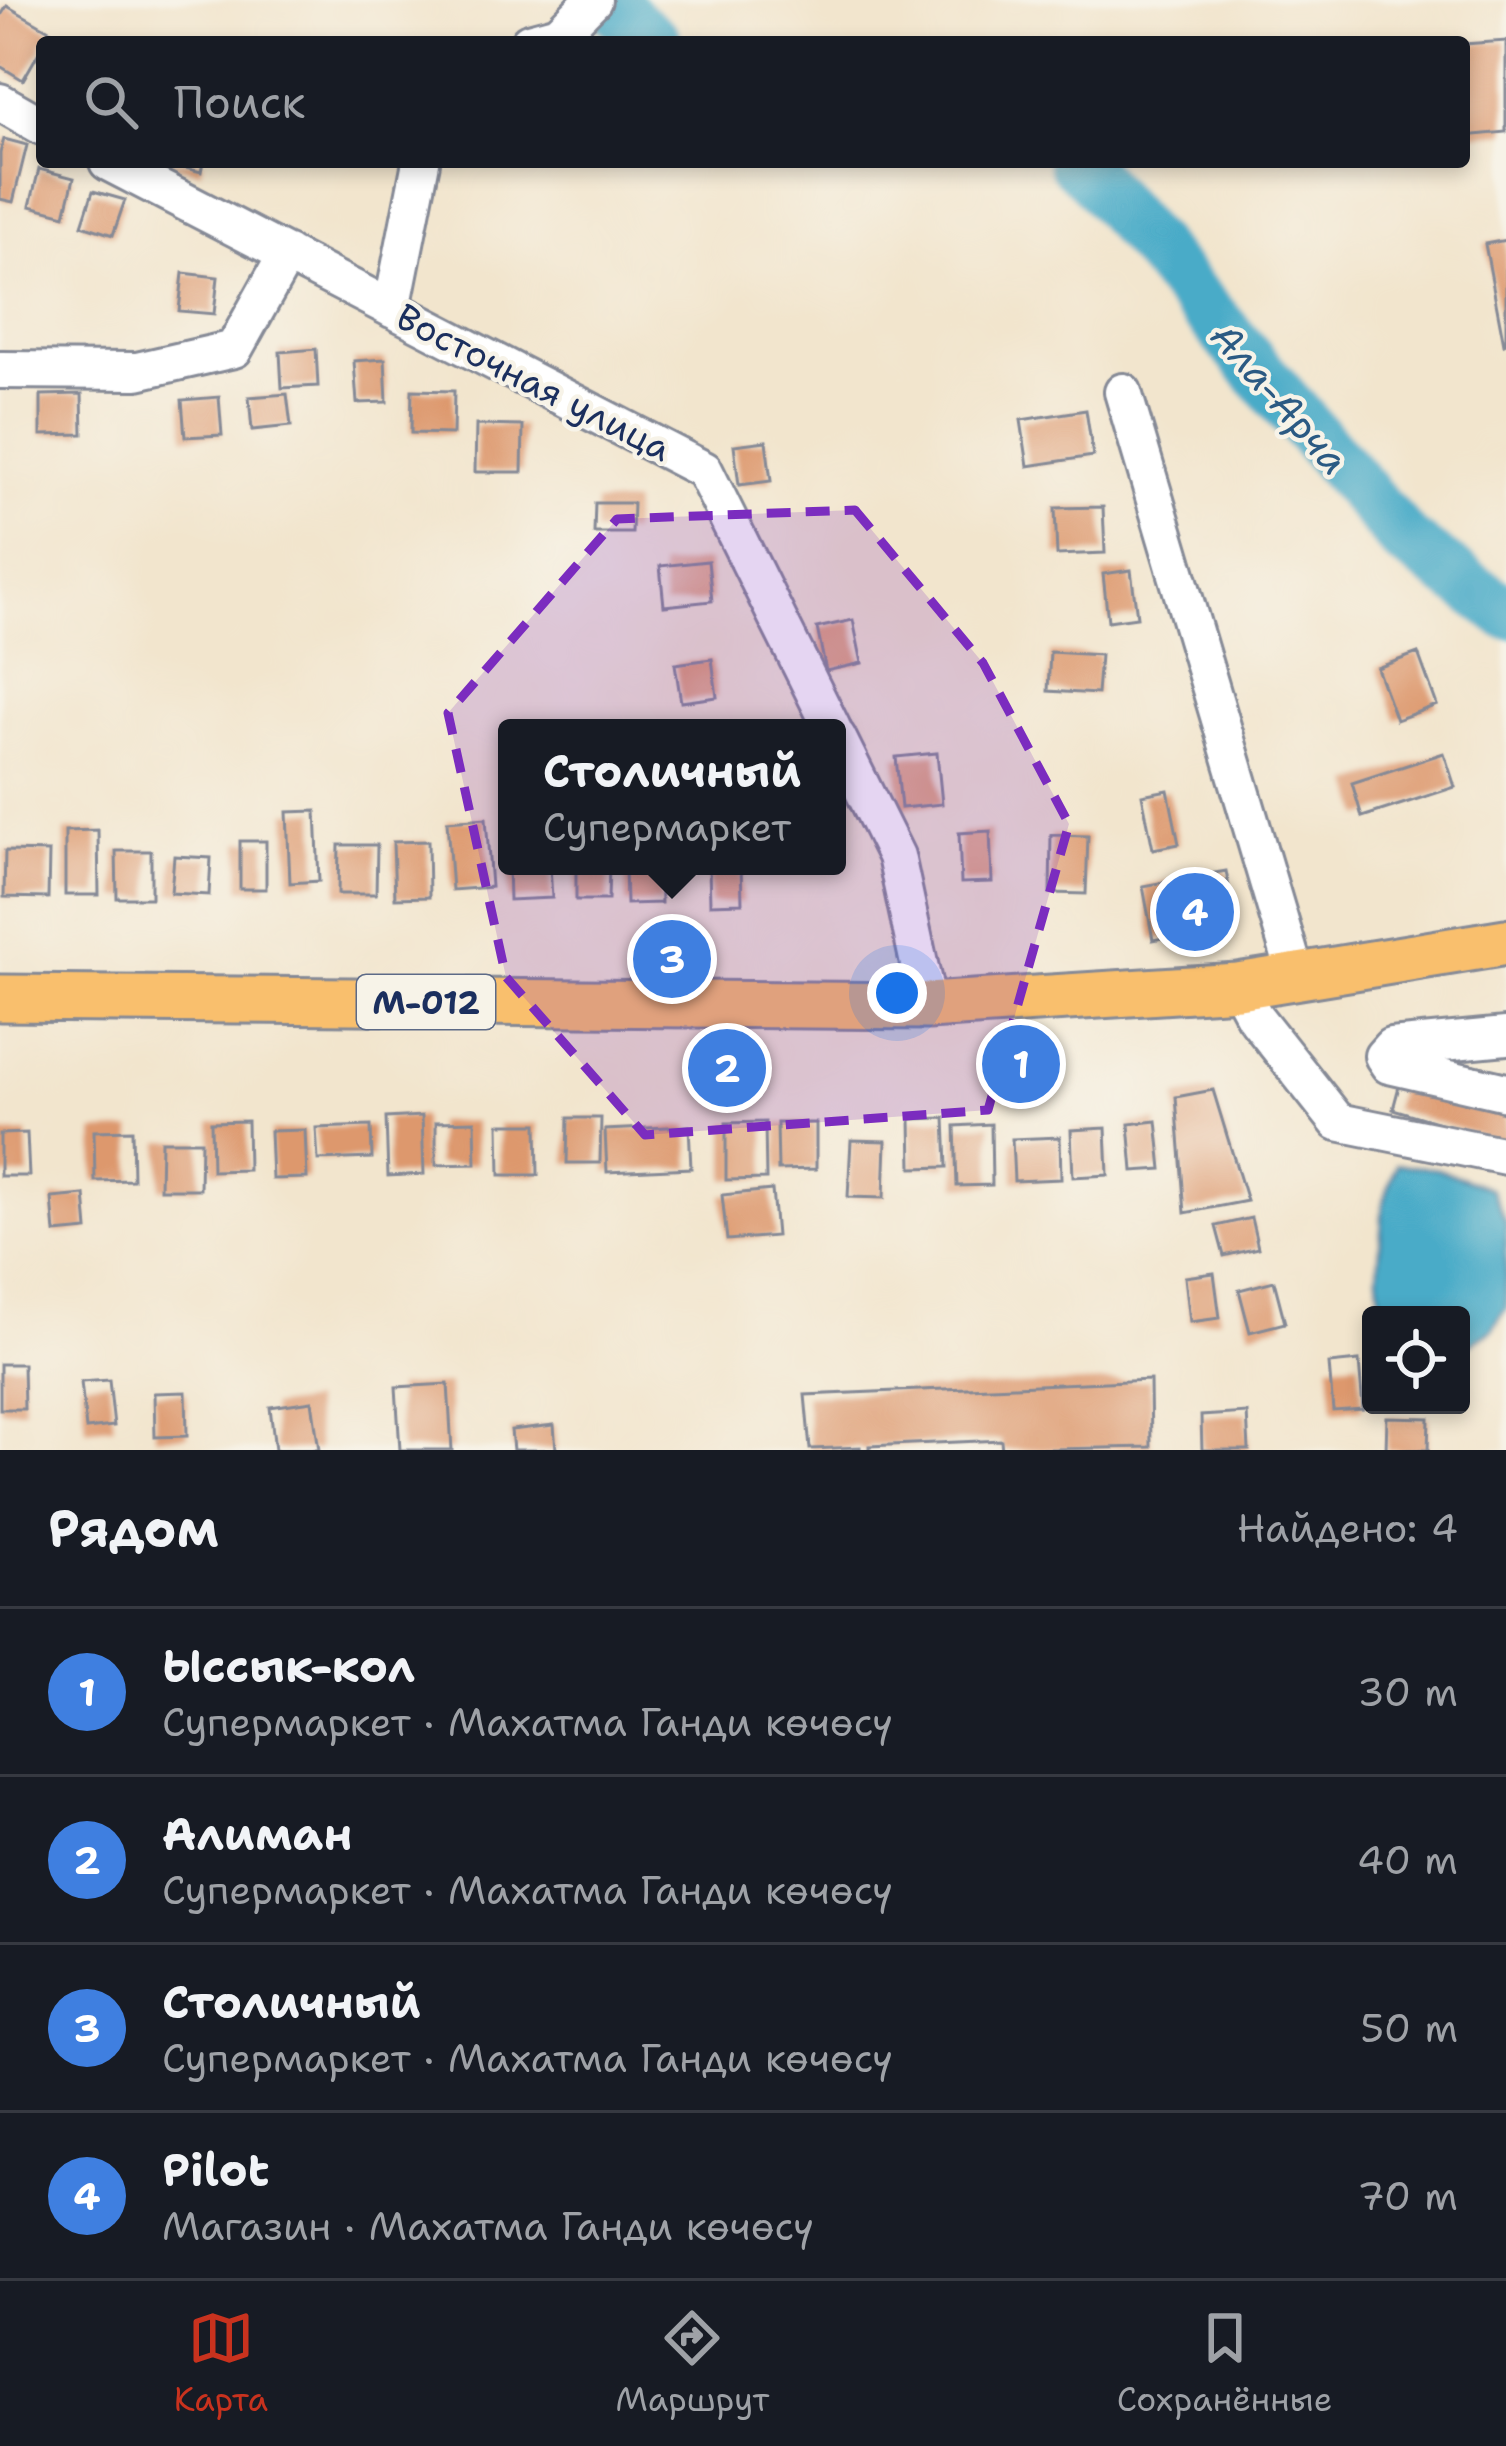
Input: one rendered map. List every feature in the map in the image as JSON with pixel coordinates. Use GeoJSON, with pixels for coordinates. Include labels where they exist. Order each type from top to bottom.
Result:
{"type":"FeatureCollection","features":[{"type":"Feature","properties":{"kind":"main road","name":"М-012"},"geometry":{"type":"LineString","coordinates":[[0,998],[928,1006],[1238,986],[1506,943]]}},
{"type":"Feature","properties":{"kind":"street"},"geometry":{"type":"LineString","coordinates":[[552,36],[593,0]]}},
{"type":"Feature","properties":{"kind":"street"},"geometry":{"type":"LineString","coordinates":[[0,102],[36,123]]}},
{"type":"Feature","properties":{"kind":"street","name":"Восточная улица"},"geometry":{"type":"LineString","coordinates":[[120,168],[704,470],[828,719]]}},
{"type":"Feature","properties":{"kind":"street"},"geometry":{"type":"LineString","coordinates":[[392,309],[420,168]]}},
{"type":"Feature","properties":{"kind":"street"},"geometry":{"type":"LineString","coordinates":[[0,370],[137,371],[234,349],[287,254]]}},
{"type":"Feature","properties":{"kind":"street"},"geometry":{"type":"LineString","coordinates":[[1123,392],[1296,976]]}},
{"type":"Feature","properties":{"kind":"street"},"geometry":{"type":"LineString","coordinates":[[846,755],[896,856],[928,1006]]}},
{"type":"Feature","properties":{"kind":"street"},"geometry":{"type":"LineString","coordinates":[[1238,986],[1255,1016],[1338,1122],[1506,1156]]}},
{"type":"Feature","properties":{"kind":"street"},"geometry":{"type":"LineString","coordinates":[[1506,1036],[1391,1047],[1383,1056],[1389,1065],[1506,1092]]}},
{"type":"Feature","properties":{"kind":"highlighted area"},"geometry":{"type":"Polygon","coordinates":[[[855,510],[983,663],[1069,824],[988,1110],[645,1135],[506,977],[448,713],[617,519],[855,510]]]}},
{"type":"Feature","properties":{"kind":"water"},"geometry":{"type":"Polygon","coordinates":[[[1397,1164],[1438,1169],[1491,1189],[1506,1223],[1506,1308],[1492,1330],[1470,1344],[1470,1306],[1381,1306],[1378,1276],[1383,1204],[1397,1164]]]}},
{"type":"Feature","properties":{"kind":"building"},"geometry":{"type":"Polygon","coordinates":[[[7,6],[51,31],[48,36],[36,36],[36,57],[23,80],[0,66],[0,17],[7,6]]]}},
{"type":"Feature","properties":{"kind":"building"},"geometry":{"type":"Polygon","coordinates":[[[1506,41],[1506,132],[1470,135],[1470,44],[1506,41]]]}},
{"type":"Feature","properties":{"kind":"building"},"geometry":{"type":"Polygon","coordinates":[[[4,139],[27,145],[13,202],[0,199],[4,139]]]}},
{"type":"Feature","properties":{"kind":"building"},"geometry":{"type":"Polygon","coordinates":[[[39,169],[74,178],[65,215],[30,206],[39,169]]]}},
{"type":"Feature","properties":{"kind":"building"},"geometry":{"type":"Polygon","coordinates":[[[93,191],[125,200],[113,235],[82,225],[93,191]]]}},
{"type":"Feature","properties":{"kind":"building"},"geometry":{"type":"Polygon","coordinates":[[[1506,240],[1506,343],[1504,344],[1485,244],[1506,240]]]}},
{"type":"Feature","properties":{"kind":"building"},"geometry":{"type":"Polygon","coordinates":[[[183,273],[218,277],[214,314],[179,311],[183,273]]]}},
{"type":"Feature","properties":{"kind":"building"},"geometry":{"type":"Polygon","coordinates":[[[316,349],[318,386],[282,388],[280,352],[316,349]]]}},
{"type":"Feature","properties":{"kind":"building"},"geometry":{"type":"Polygon","coordinates":[[[385,359],[387,402],[357,403],[354,361],[385,359]]]}},
{"type":"Feature","properties":{"kind":"building"},"geometry":{"type":"Polygon","coordinates":[[[412,390],[454,391],[453,434],[411,433],[412,390]]]}},
{"type":"Feature","properties":{"kind":"building"},"geometry":{"type":"Polygon","coordinates":[[[82,394],[83,434],[41,435],[41,395],[82,394]]]}},
{"type":"Feature","properties":{"kind":"building"},"geometry":{"type":"Polygon","coordinates":[[[287,394],[291,426],[252,430],[249,397],[287,394]]]}},
{"type":"Feature","properties":{"kind":"building"},"geometry":{"type":"Polygon","coordinates":[[[219,397],[222,435],[185,437],[182,400],[219,397]]]}},
{"type":"Feature","properties":{"kind":"building"},"geometry":{"type":"Polygon","coordinates":[[[1086,410],[1093,456],[1028,466],[1021,420],[1086,410]]]}},
{"type":"Feature","properties":{"kind":"building"},"geometry":{"type":"Polygon","coordinates":[[[476,425],[523,426],[522,472],[475,472],[476,425]]]}},
{"type":"Feature","properties":{"kind":"building"},"geometry":{"type":"Polygon","coordinates":[[[766,441],[771,481],[739,485],[734,445],[766,441]]]}},
{"type":"Feature","properties":{"kind":"building"},"geometry":{"type":"Polygon","coordinates":[[[595,503],[633,503],[632,533],[594,533],[595,503]]]}},
{"type":"Feature","properties":{"kind":"building"},"geometry":{"type":"Polygon","coordinates":[[[1103,507],[1105,553],[1057,555],[1055,508],[1103,507]]]}},
{"type":"Feature","properties":{"kind":"building"},"geometry":{"type":"Polygon","coordinates":[[[708,561],[712,601],[664,606],[660,566],[708,561]]]}},
{"type":"Feature","properties":{"kind":"building"},"geometry":{"type":"Polygon","coordinates":[[[1131,570],[1137,617],[1108,621],[1103,574],[1131,570]]]}},
{"type":"Feature","properties":{"kind":"building"},"geometry":{"type":"Polygon","coordinates":[[[853,620],[862,663],[826,671],[817,628],[853,620]]]}},
{"type":"Feature","properties":{"kind":"building"},"geometry":{"type":"Polygon","coordinates":[[[1050,652],[1100,655],[1097,694],[1048,691],[1050,652]]]}},
{"type":"Feature","properties":{"kind":"building"},"geometry":{"type":"Polygon","coordinates":[[[1418,653],[1437,705],[1396,720],[1377,668],[1418,653]]]}},
{"type":"Feature","properties":{"kind":"building"},"geometry":{"type":"Polygon","coordinates":[[[712,659],[717,697],[681,702],[675,664],[712,659]]]}},
{"type":"Feature","properties":{"kind":"building"},"geometry":{"type":"Polygon","coordinates":[[[937,753],[942,804],[901,808],[896,757],[937,753]]]}},
{"type":"Feature","properties":{"kind":"building"},"geometry":{"type":"Polygon","coordinates":[[[1444,753],[1455,787],[1362,817],[1352,783],[1444,753]]]}},
{"type":"Feature","properties":{"kind":"building"},"geometry":{"type":"Polygon","coordinates":[[[1168,790],[1179,844],[1153,849],[1142,795],[1168,790]]]}},
{"type":"Feature","properties":{"kind":"building"},"geometry":{"type":"Polygon","coordinates":[[[316,811],[319,881],[290,883],[287,812],[316,811]]]}},
{"type":"Feature","properties":{"kind":"building"},"geometry":{"type":"Polygon","coordinates":[[[486,818],[491,887],[452,890],[447,821],[486,818]]]}},
{"type":"Feature","properties":{"kind":"building"},"geometry":{"type":"Polygon","coordinates":[[[98,830],[99,895],[65,895],[65,831],[98,830]]]}},
{"type":"Feature","properties":{"kind":"building"},"geometry":{"type":"Polygon","coordinates":[[[990,831],[992,882],[961,883],[959,833],[990,831]]]}},
{"type":"Feature","properties":{"kind":"building"},"geometry":{"type":"Polygon","coordinates":[[[1051,835],[1088,836],[1086,894],[1050,893],[1051,835]]]}},
{"type":"Feature","properties":{"kind":"building"},"geometry":{"type":"Polygon","coordinates":[[[240,841],[266,841],[266,889],[240,889],[240,841]]]}},
{"type":"Feature","properties":{"kind":"building"},"geometry":{"type":"Polygon","coordinates":[[[428,841],[429,897],[395,898],[393,842],[428,841]]]}},
{"type":"Feature","properties":{"kind":"building"},"geometry":{"type":"Polygon","coordinates":[[[339,845],[377,845],[376,894],[338,894],[339,845]]]}},
{"type":"Feature","properties":{"kind":"building"},"geometry":{"type":"Polygon","coordinates":[[[5,851],[49,852],[48,898],[4,897],[5,851]]]}},
{"type":"Feature","properties":{"kind":"building"},"geometry":{"type":"Polygon","coordinates":[[[116,851],[151,851],[151,898],[117,898],[116,851]]]}},
{"type":"Feature","properties":{"kind":"building"},"geometry":{"type":"Polygon","coordinates":[[[174,856],[211,858],[209,895],[171,893],[174,856]]]}},
{"type":"Feature","properties":{"kind":"building"},"geometry":{"type":"Polygon","coordinates":[[[1226,871],[1236,924],[1153,940],[1143,886],[1226,871]]]}},
{"type":"Feature","properties":{"kind":"building"},"geometry":{"type":"Polygon","coordinates":[[[508,875],[551,875],[552,898],[509,900],[508,875]]]}},
{"type":"Feature","properties":{"kind":"building"},"geometry":{"type":"Polygon","coordinates":[[[576,875],[609,875],[608,900],[576,900],[576,875]]]}},
{"type":"Feature","properties":{"kind":"building"},"geometry":{"type":"Polygon","coordinates":[[[625,875],[660,875],[661,903],[626,904],[625,875]]]}},
{"type":"Feature","properties":{"kind":"building"},"geometry":{"type":"Polygon","coordinates":[[[709,875],[741,875],[742,903],[710,904],[709,875]]]}},
{"type":"Feature","properties":{"kind":"building"},"geometry":{"type":"Polygon","coordinates":[[[1401,1079],[1506,1113],[1506,1143],[1393,1109],[1401,1079]]]}},
{"type":"Feature","properties":{"kind":"building"},"geometry":{"type":"Polygon","coordinates":[[[1213,1090],[1247,1201],[1185,1213],[1176,1097],[1213,1090]]]}},
{"type":"Feature","properties":{"kind":"building"},"geometry":{"type":"Polygon","coordinates":[[[422,1116],[424,1174],[388,1176],[386,1118],[422,1116]]]}},
{"type":"Feature","properties":{"kind":"building"},"geometry":{"type":"Polygon","coordinates":[[[568,1118],[601,1118],[600,1163],[567,1163],[568,1118]]]}},
{"type":"Feature","properties":{"kind":"building"},"geometry":{"type":"Polygon","coordinates":[[[945,1118],[947,1167],[912,1168],[911,1119],[945,1118]]]}},
{"type":"Feature","properties":{"kind":"building"},"geometry":{"type":"Polygon","coordinates":[[[247,1121],[248,1170],[212,1171],[211,1122],[247,1121]]]}},
{"type":"Feature","properties":{"kind":"building"},"geometry":{"type":"Polygon","coordinates":[[[475,1121],[476,1164],[436,1165],[436,1122],[475,1121]]]}},
{"type":"Feature","properties":{"kind":"building"},"geometry":{"type":"Polygon","coordinates":[[[1157,1121],[1162,1169],[1133,1171],[1129,1124],[1157,1121]]]}},
{"type":"Feature","properties":{"kind":"building"},"geometry":{"type":"Polygon","coordinates":[[[765,1122],[766,1179],[726,1180],[726,1123],[765,1122]]]}},
{"type":"Feature","properties":{"kind":"building"},"geometry":{"type":"Polygon","coordinates":[[[777,1123],[816,1123],[816,1169],[778,1170],[777,1123]]]}},
{"type":"Feature","properties":{"kind":"building"},"geometry":{"type":"Polygon","coordinates":[[[499,1124],[537,1124],[538,1175],[500,1175],[499,1124]]]}},
{"type":"Feature","properties":{"kind":"building"},"geometry":{"type":"Polygon","coordinates":[[[991,1124],[992,1185],[957,1186],[955,1126],[991,1124]]]}},
{"type":"Feature","properties":{"kind":"building"},"geometry":{"type":"Polygon","coordinates":[[[371,1126],[372,1158],[318,1160],[316,1128],[371,1126]]]}},
{"type":"Feature","properties":{"kind":"building"},"geometry":{"type":"Polygon","coordinates":[[[689,1126],[691,1168],[607,1172],[605,1130],[689,1126]]]}},
{"type":"Feature","properties":{"kind":"building"},"geometry":{"type":"Polygon","coordinates":[[[1106,1128],[1108,1175],[1073,1177],[1071,1130],[1106,1128]]]}},
{"type":"Feature","properties":{"kind":"building"},"geometry":{"type":"Polygon","coordinates":[[[132,1130],[133,1180],[95,1181],[94,1131],[132,1130]]]}},
{"type":"Feature","properties":{"kind":"building"},"geometry":{"type":"Polygon","coordinates":[[[305,1130],[307,1178],[272,1179],[270,1131],[305,1130]]]}},
{"type":"Feature","properties":{"kind":"building"},"geometry":{"type":"Polygon","coordinates":[[[27,1133],[29,1176],[0,1176],[0,1134],[27,1133]]]}},
{"type":"Feature","properties":{"kind":"building"},"geometry":{"type":"Polygon","coordinates":[[[1060,1137],[1061,1179],[1014,1181],[1012,1139],[1060,1137]]]}},
{"type":"Feature","properties":{"kind":"building"},"geometry":{"type":"Polygon","coordinates":[[[851,1140],[886,1141],[884,1198],[848,1197],[851,1140]]]}},
{"type":"Feature","properties":{"kind":"building"},"geometry":{"type":"Polygon","coordinates":[[[161,1141],[201,1141],[200,1189],[160,1189],[161,1141]]]}},
{"type":"Feature","properties":{"kind":"building"},"geometry":{"type":"Polygon","coordinates":[[[772,1190],[776,1236],[727,1240],[722,1195],[772,1190]]]}},
{"type":"Feature","properties":{"kind":"building"},"geometry":{"type":"Polygon","coordinates":[[[85,1195],[88,1230],[55,1233],[52,1198],[85,1195]]]}},
{"type":"Feature","properties":{"kind":"building"},"geometry":{"type":"Polygon","coordinates":[[[1251,1218],[1258,1248],[1224,1256],[1216,1226],[1251,1218]]]}},
{"type":"Feature","properties":{"kind":"building"},"geometry":{"type":"Polygon","coordinates":[[[1214,1273],[1220,1318],[1190,1322],[1185,1277],[1214,1273]]]}},
{"type":"Feature","properties":{"kind":"building"},"geometry":{"type":"Polygon","coordinates":[[[1274,1281],[1285,1323],[1250,1332],[1239,1290],[1274,1281]]]}},
{"type":"Feature","properties":{"kind":"building"},"geometry":{"type":"Polygon","coordinates":[[[1359,1361],[1362,1409],[1333,1411],[1329,1364],[1359,1361]]]}},
{"type":"Feature","properties":{"kind":"building"},"geometry":{"type":"Polygon","coordinates":[[[0,1364],[23,1364],[24,1409],[0,1409],[0,1364]]]}},
{"type":"Feature","properties":{"kind":"building"},"geometry":{"type":"Polygon","coordinates":[[[109,1380],[114,1426],[86,1429],[81,1382],[109,1380]]]}},
{"type":"Feature","properties":{"kind":"building"},"geometry":{"type":"Polygon","coordinates":[[[1150,1380],[1151,1447],[1002,1450],[1001,1440],[869,1446],[869,1450],[810,1449],[805,1395],[1150,1380]]]}},
{"type":"Feature","properties":{"kind":"building"},"geometry":{"type":"Polygon","coordinates":[[[448,1384],[452,1450],[400,1450],[396,1387],[448,1384]]]}},
{"type":"Feature","properties":{"kind":"building"},"geometry":{"type":"Polygon","coordinates":[[[186,1392],[187,1436],[155,1437],[154,1393],[186,1392]]]}},
{"type":"Feature","properties":{"kind":"building"},"geometry":{"type":"Polygon","coordinates":[[[312,1401],[319,1450],[275,1450],[270,1407],[312,1401]]]}},
{"type":"Feature","properties":{"kind":"building"},"geometry":{"type":"Polygon","coordinates":[[[1247,1413],[1249,1450],[1202,1450],[1201,1416],[1247,1413]]]}},
{"type":"Feature","properties":{"kind":"building"},"geometry":{"type":"Polygon","coordinates":[[[1387,1417],[1429,1418],[1428,1450],[1386,1450],[1387,1417]]]}},
{"type":"Feature","properties":{"kind":"building"},"geometry":{"type":"Polygon","coordinates":[[[554,1425],[556,1450],[513,1450],[511,1430],[554,1425]]]}},
{"type":"Feature","properties":{"kind":"waterway","name":"Ала-Арча"},"geometry":{"type":"LineString","coordinates":[[605,0],[648,36]]}},
{"type":"Feature","properties":{"kind":"waterway","name":"Ала-Арча"},"geometry":{"type":"LineString","coordinates":[[1081,168],[1405,541],[1506,612]]}},
{"type":"Feature","properties":{"kind":"place","name":"Pilot"},"geometry":{"type":"Point","coordinates":[1195,912]}},
{"type":"Feature","properties":{"kind":"place","name":"Столичный"},"geometry":{"type":"Point","coordinates":[672,959]}},
{"type":"Feature","properties":{"kind":"place","name":"Ыссык-кол"},"geometry":{"type":"Point","coordinates":[1021,1064]}},
{"type":"Feature","properties":{"kind":"place","name":"Алиман"},"geometry":{"type":"Point","coordinates":[727,1068]}}]}
